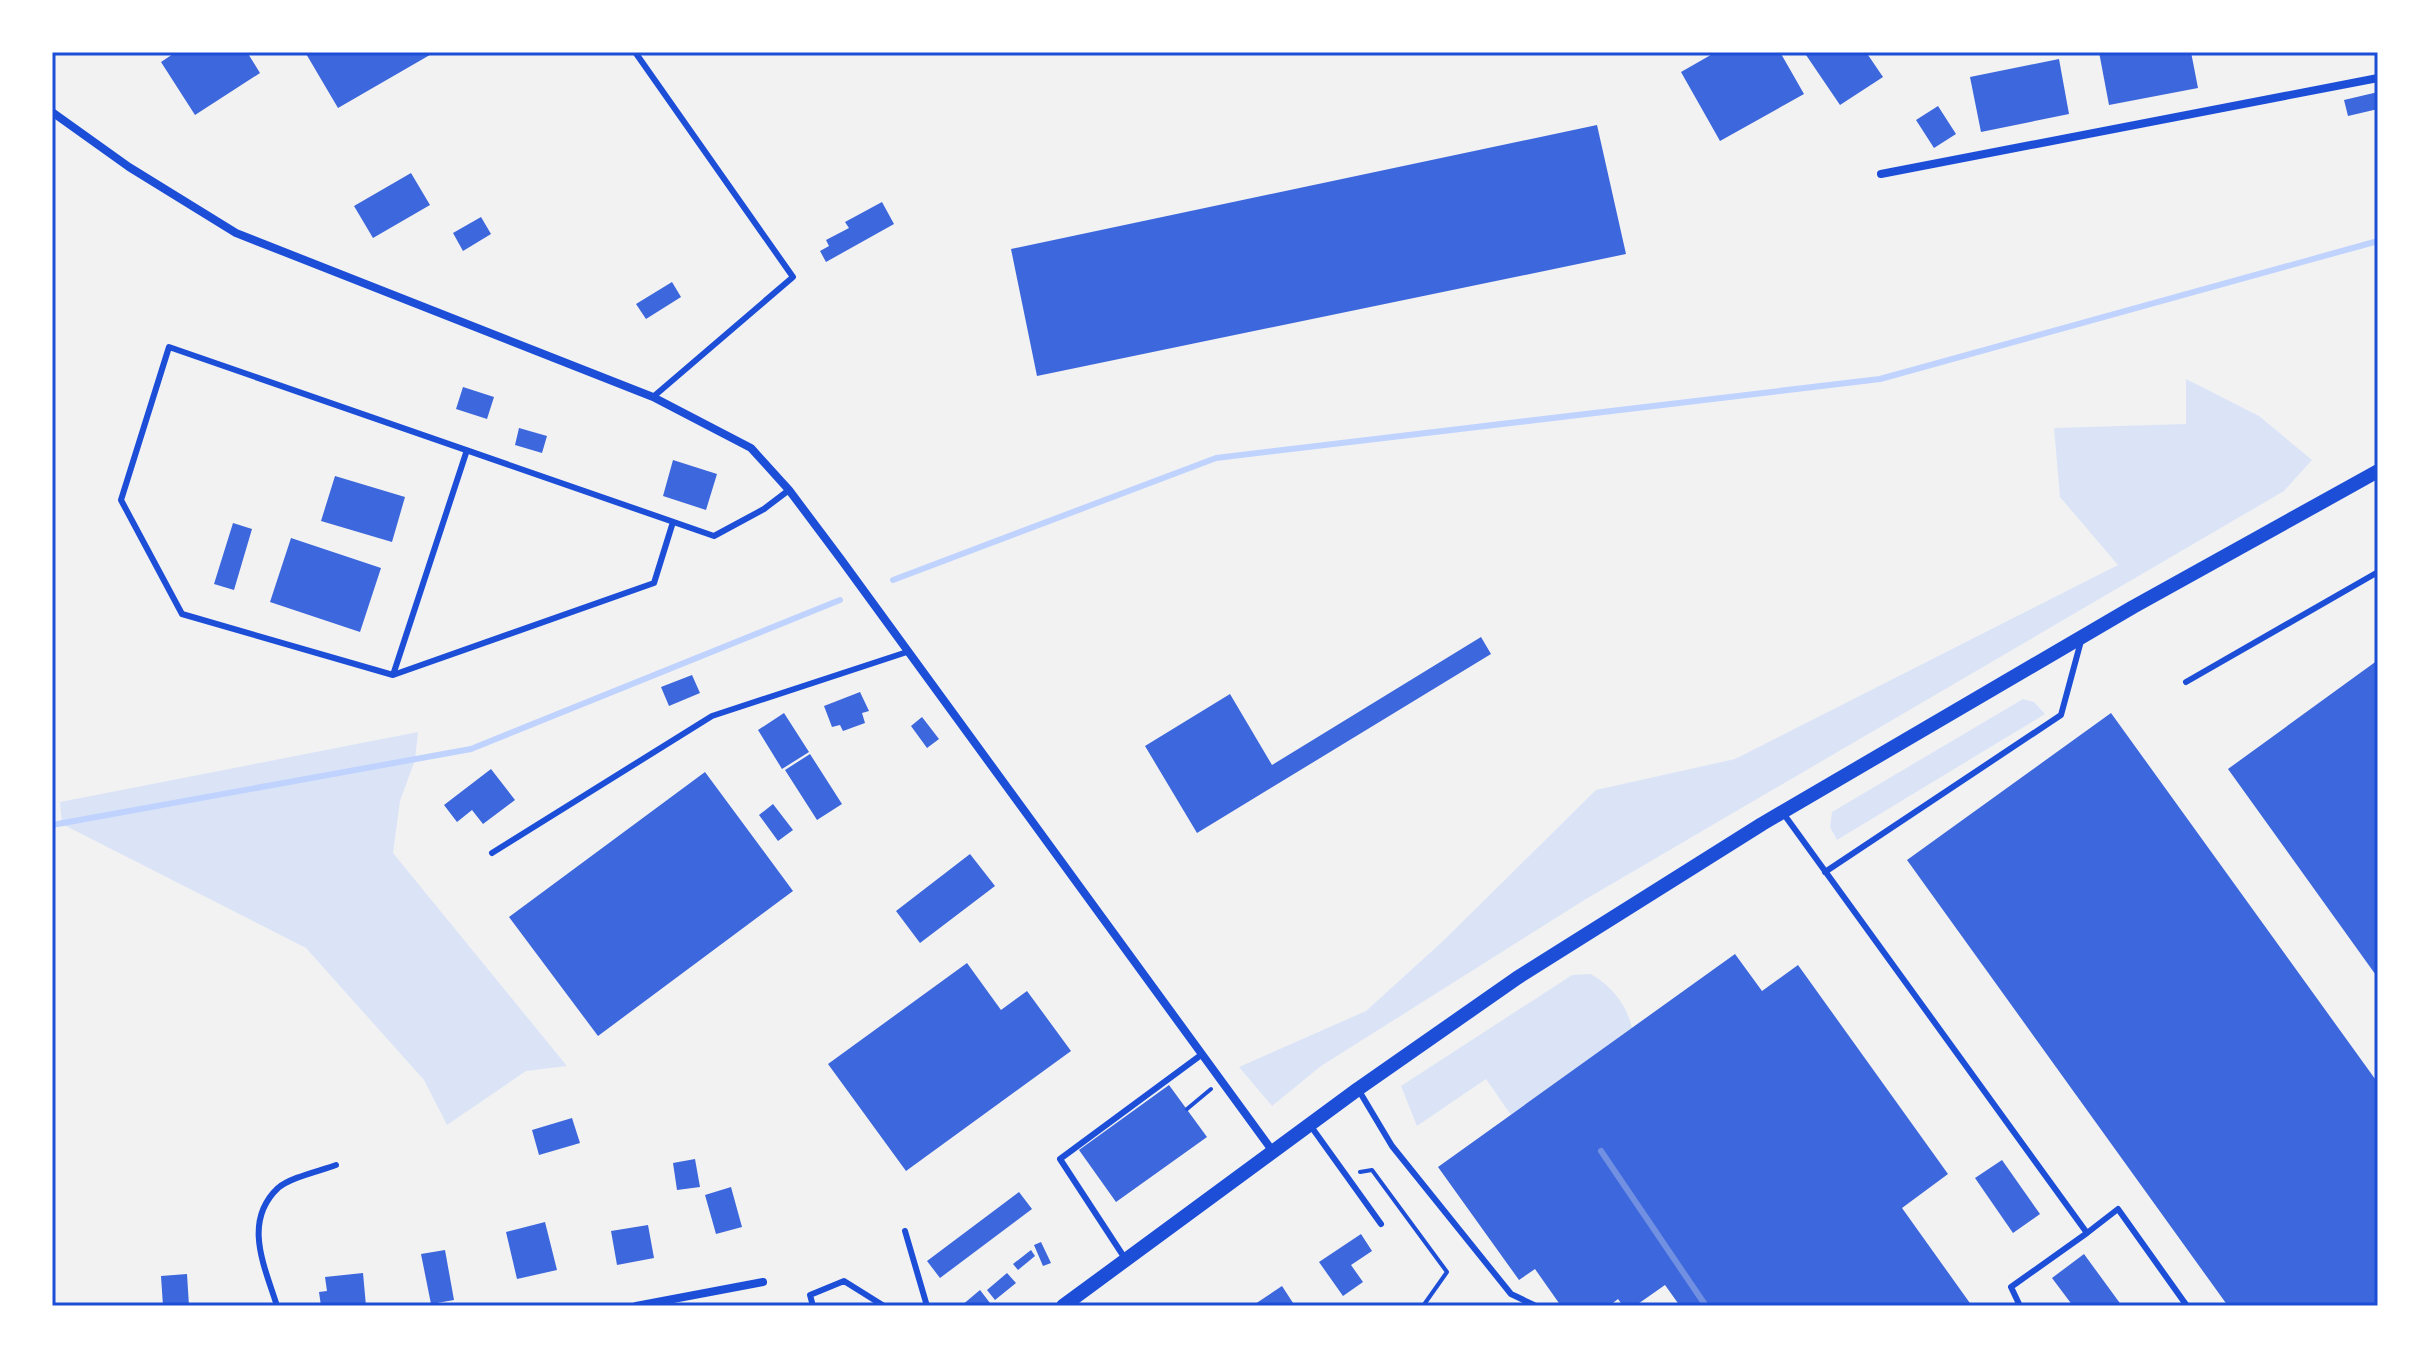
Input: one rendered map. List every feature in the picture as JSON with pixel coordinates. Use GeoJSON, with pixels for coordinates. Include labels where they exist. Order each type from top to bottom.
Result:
{"type":"FeatureCollection","features":[{"type":"Feature","properties":{"kind":"street"},"geometry":{"type":"LineString","coordinates":[[1881,174],[2378,78]]}},
{"type":"Feature","properties":{"kind":"street"},"geometry":{"type":"LineString","coordinates":[[52,112],[129,167],[236,233],[653,397],[751,448],[789,490],[878,609],[1275,1154]]}},
{"type":"Feature","properties":{"kind":"street"},"geometry":{"type":"LineString","coordinates":[[1063,1306],[1275,1154],[1358,1089],[1517,978],[1783,813],[2082,638],[2378,471]]}},
{"type":"Feature","properties":{"kind":"street"},"geometry":{"type":"LineString","coordinates":[[636,1306],[763,1282]]}},
{"type":"Feature","properties":{"kind":"lane"},"geometry":{"type":"LineString","coordinates":[[635,52],[793,277],[653,397]]}},
{"type":"Feature","properties":{"kind":"lane"},"geometry":{"type":"LineString","coordinates":[[673,522],[654,583],[393,675],[182,614],[121,500],[169,347],[714,536],[764,509],[789,490]]}},
{"type":"Feature","properties":{"kind":"lane"},"geometry":{"type":"LineString","coordinates":[[393,675],[467,450]]}},
{"type":"Feature","properties":{"kind":"lane"},"geometry":{"type":"LineString","coordinates":[[2186,682],[2378,572]]}},
{"type":"Feature","properties":{"kind":"lane"},"geometry":{"type":"LineString","coordinates":[[1825,872],[2061,715],[2082,638]]}},
{"type":"Feature","properties":{"kind":"lane"},"geometry":{"type":"LineString","coordinates":[[492,853],[712,716],[907,652]]}},
{"type":"Feature","properties":{"kind":"lane"},"geometry":{"type":"LineString","coordinates":[[1783,813],[2087,1233]]}},
{"type":"Feature","properties":{"kind":"lane"},"geometry":{"type":"LineString","coordinates":[[1127,1261],[1060,1159],[1201,1055]]}},
{"type":"Feature","properties":{"kind":"lane"},"geometry":{"type":"LineString","coordinates":[[1358,1089],[1392,1146],[1511,1294],[1536,1306]]}},
{"type":"Feature","properties":{"kind":"lane"},"geometry":{"type":"LineString","coordinates":[[1310,1125],[1381,1224]]}},
{"type":"Feature","properties":{"kind":"lane"},"geometry":{"type":"LineString","coordinates":[[277,1306],[256,1237],[262,1211],[279,1187],[336,1165]]}},
{"type":"Feature","properties":{"kind":"lane"},"geometry":{"type":"LineString","coordinates":[[2020,1306],[2011,1287],[2118,1209],[2187,1306]]}},
{"type":"Feature","properties":{"kind":"lane"},"geometry":{"type":"LineString","coordinates":[[905,1231],[927,1306]]}},
{"type":"Feature","properties":{"kind":"lane"},"geometry":{"type":"LineString","coordinates":[[813,1306],[810,1295],[844,1281],[884,1306]]}},
{"type":"Feature","properties":{"kind":"path"},"geometry":{"type":"LineString","coordinates":[[1187,1109],[1211,1089]]}},
{"type":"Feature","properties":{"kind":"path"},"geometry":{"type":"LineString","coordinates":[[1345,1174],[1372,1170],[1447,1272],[1423,1306]]}},
{"type":"Feature","properties":{"kind":"shaded area"},"geometry":{"type":"Polygon","coordinates":[[[2186,379],[2259,416],[2312,460],[2284,491],[1586,899],[1321,1066],[1272,1106],[1239,1067],[1366,1011],[1443,941],[1596,790],[1735,759],[2118,565],[2060,497],[2054,428],[2186,424],[2186,379]]]}},
{"type":"Feature","properties":{"kind":"shaded area"},"geometry":{"type":"Polygon","coordinates":[[[2023,699],[2034,702],[2045,714],[1837,840],[1830,827],[1832,812],[2023,699]]]}},
{"type":"Feature","properties":{"kind":"shaded area"},"geometry":{"type":"Polygon","coordinates":[[[418,732],[415,760],[400,801],[393,853],[567,1066],[526,1071],[447,1125],[424,1080],[306,948],[62,824],[60,802],[418,732]]]}},
{"type":"Feature","properties":{"kind":"shaded area"},"geometry":{"type":"Polygon","coordinates":[[[1591,974],[1617,996],[1632,1028],[1511,1115],[1486,1079],[1417,1126],[1401,1086],[1572,975],[1591,974]]]}},
{"type":"Feature","properties":{"kind":"building"},"geometry":{"type":"Polygon","coordinates":[[[176,52],[247,52],[260,73],[195,115],[161,62],[176,52]]]}},
{"type":"Feature","properties":{"kind":"building"},"geometry":{"type":"Polygon","coordinates":[[[305,52],[435,52],[338,108],[305,52]]]}},
{"type":"Feature","properties":{"kind":"building"},"geometry":{"type":"Polygon","coordinates":[[[1716,52],[1780,52],[1804,94],[1720,141],[1681,72],[1716,52]]]}},
{"type":"Feature","properties":{"kind":"building"},"geometry":{"type":"Polygon","coordinates":[[[1804,52],[1866,52],[1883,77],[1840,105],[1804,52]]]}},
{"type":"Feature","properties":{"kind":"building"},"geometry":{"type":"Polygon","coordinates":[[[2099,52],[2191,52],[2198,88],[2109,105],[2099,52]]]}},
{"type":"Feature","properties":{"kind":"building"},"geometry":{"type":"Polygon","coordinates":[[[2059,59],[2069,114],[1981,132],[1970,77],[2059,59]]]}},
{"type":"Feature","properties":{"kind":"building"},"geometry":{"type":"Polygon","coordinates":[[[2378,92],[2378,109],[2348,116],[2344,100],[2378,92]]]}},
{"type":"Feature","properties":{"kind":"building"},"geometry":{"type":"Polygon","coordinates":[[[1938,106],[1956,134],[1934,148],[1916,120],[1938,106]]]}},
{"type":"Feature","properties":{"kind":"building"},"geometry":{"type":"Polygon","coordinates":[[[1597,125],[1626,254],[1037,376],[1011,249],[1597,125]]]}},
{"type":"Feature","properties":{"kind":"building"},"geometry":{"type":"Polygon","coordinates":[[[411,173],[430,205],[373,238],[354,206],[411,173]]]}},
{"type":"Feature","properties":{"kind":"building"},"geometry":{"type":"Polygon","coordinates":[[[882,202],[894,224],[826,262],[820,251],[829,246],[826,240],[849,228],[845,222],[882,202]]]}},
{"type":"Feature","properties":{"kind":"building"},"geometry":{"type":"Polygon","coordinates":[[[481,217],[491,234],[463,251],[453,233],[481,217]]]}},
{"type":"Feature","properties":{"kind":"building"},"geometry":{"type":"Polygon","coordinates":[[[672,282],[681,297],[646,319],[636,304],[672,282]]]}},
{"type":"Feature","properties":{"kind":"building"},"geometry":{"type":"Polygon","coordinates":[[[463,387],[494,397],[487,419],[456,409],[463,387]]]}},
{"type":"Feature","properties":{"kind":"building"},"geometry":{"type":"Polygon","coordinates":[[[519,428],[547,436],[542,453],[515,445],[519,428]]]}},
{"type":"Feature","properties":{"kind":"building"},"geometry":{"type":"Polygon","coordinates":[[[673,460],[717,474],[706,510],[663,496],[673,460]]]}},
{"type":"Feature","properties":{"kind":"building"},"geometry":{"type":"Polygon","coordinates":[[[335,476],[405,497],[392,542],[321,521],[335,476]]]}},
{"type":"Feature","properties":{"kind":"building"},"geometry":{"type":"Polygon","coordinates":[[[233,523],[252,529],[234,590],[214,584],[233,523]]]}},
{"type":"Feature","properties":{"kind":"building"},"geometry":{"type":"Polygon","coordinates":[[[291,538],[381,568],[360,632],[270,602],[291,538]]]}},
{"type":"Feature","properties":{"kind":"building"},"geometry":{"type":"Polygon","coordinates":[[[1481,637],[1491,654],[1197,833],[1145,746],[1230,694],[1272,765],[1481,637]]]}},
{"type":"Feature","properties":{"kind":"building"},"geometry":{"type":"Polygon","coordinates":[[[2378,660],[2378,978],[2228,769],[2378,660]]]}},
{"type":"Feature","properties":{"kind":"building"},"geometry":{"type":"Polygon","coordinates":[[[692,675],[700,693],[669,706],[661,687],[692,675]]]}},
{"type":"Feature","properties":{"kind":"building"},"geometry":{"type":"Polygon","coordinates":[[[860,692],[869,711],[862,713],[865,723],[843,731],[840,725],[832,727],[824,706],[860,692]]]}},
{"type":"Feature","properties":{"kind":"building"},"geometry":{"type":"Polygon","coordinates":[[[784,713],[809,752],[782,769],[758,730],[784,713]]]}},
{"type":"Feature","properties":{"kind":"building"},"geometry":{"type":"Polygon","coordinates":[[[2111,713],[2378,1083],[2378,1306],[2228,1306],[1907,860],[2111,713]]]}},
{"type":"Feature","properties":{"kind":"building"},"geometry":{"type":"Polygon","coordinates":[[[922,717],[939,739],[927,748],[911,726],[922,717]]]}},
{"type":"Feature","properties":{"kind":"building"},"geometry":{"type":"Polygon","coordinates":[[[810,754],[842,804],[817,820],[785,770],[810,754]]]}},
{"type":"Feature","properties":{"kind":"building"},"geometry":{"type":"Polygon","coordinates":[[[491,769],[515,800],[483,824],[472,810],[457,822],[444,805],[491,769]]]}},
{"type":"Feature","properties":{"kind":"building"},"geometry":{"type":"Polygon","coordinates":[[[705,772],[793,891],[598,1036],[509,917],[705,772]]]}},
{"type":"Feature","properties":{"kind":"building"},"geometry":{"type":"Polygon","coordinates":[[[773,804],[793,830],[778,841],[759,815],[773,804]]]}},
{"type":"Feature","properties":{"kind":"building"},"geometry":{"type":"Polygon","coordinates":[[[970,854],[995,886],[920,943],[896,911],[970,854]]]}},
{"type":"Feature","properties":{"kind":"building"},"geometry":{"type":"Polygon","coordinates":[[[1735,954],[1762,991],[1798,965],[1948,1174],[1902,1208],[1972,1306],[1680,1306],[1665,1285],[1635,1306],[1623,1306],[1618,1299],[1609,1306],[1561,1306],[1535,1269],[1519,1280],[1438,1167],[1735,954]]]}},
{"type":"Feature","properties":{"kind":"building"},"geometry":{"type":"Polygon","coordinates":[[[967,963],[1001,1010],[1027,991],[1071,1051],[906,1171],[828,1064],[967,963]]]}},
{"type":"Feature","properties":{"kind":"building"},"geometry":{"type":"Polygon","coordinates":[[[1169,1085],[1207,1137],[1116,1202],[1079,1150],[1169,1085]]]}},
{"type":"Feature","properties":{"kind":"building"},"geometry":{"type":"Polygon","coordinates":[[[572,1118],[580,1143],[539,1155],[532,1130],[572,1118]]]}},
{"type":"Feature","properties":{"kind":"building"},"geometry":{"type":"Polygon","coordinates":[[[695,1159],[700,1187],[677,1190],[673,1163],[695,1159]]]}},
{"type":"Feature","properties":{"kind":"building"},"geometry":{"type":"Polygon","coordinates":[[[2002,1160],[2040,1214],[2013,1233],[1975,1178],[2002,1160]]]}},
{"type":"Feature","properties":{"kind":"building"},"geometry":{"type":"Polygon","coordinates":[[[731,1187],[742,1227],[716,1234],[705,1195],[731,1187]]]}},
{"type":"Feature","properties":{"kind":"building"},"geometry":{"type":"Polygon","coordinates":[[[1019,1192],[1032,1209],[940,1278],[927,1261],[1019,1192]]]}},
{"type":"Feature","properties":{"kind":"building"},"geometry":{"type":"Polygon","coordinates":[[[545,1222],[557,1270],[517,1279],[506,1232],[545,1222]]]}},
{"type":"Feature","properties":{"kind":"building"},"geometry":{"type":"Polygon","coordinates":[[[648,1225],[654,1258],[617,1265],[611,1231],[648,1225]]]}},
{"type":"Feature","properties":{"kind":"building"},"geometry":{"type":"Polygon","coordinates":[[[1361,1234],[1372,1251],[1351,1265],[1363,1282],[1343,1296],[1319,1262],[1361,1234]]]}},
{"type":"Feature","properties":{"kind":"building"},"geometry":{"type":"Polygon","coordinates":[[[1041,1242],[1051,1263],[1043,1266],[1034,1245],[1041,1242]]]}},
{"type":"Feature","properties":{"kind":"building"},"geometry":{"type":"Polygon","coordinates":[[[445,1250],[454,1300],[431,1304],[421,1254],[445,1250]]]}},
{"type":"Feature","properties":{"kind":"building"},"geometry":{"type":"Polygon","coordinates":[[[1031,1250],[1035,1256],[1018,1270],[1013,1264],[1031,1250]]]}},
{"type":"Feature","properties":{"kind":"building"},"geometry":{"type":"Polygon","coordinates":[[[2084,1254],[2122,1306],[2073,1306],[2052,1278],[2084,1254]]]}},
{"type":"Feature","properties":{"kind":"building"},"geometry":{"type":"Polygon","coordinates":[[[363,1273],[366,1306],[321,1306],[319,1292],[327,1291],[325,1277],[363,1273]]]}},
{"type":"Feature","properties":{"kind":"building"},"geometry":{"type":"Polygon","coordinates":[[[1007,1273],[1016,1283],[995,1300],[987,1290],[1007,1273]]]}},
{"type":"Feature","properties":{"kind":"building"},"geometry":{"type":"Polygon","coordinates":[[[187,1274],[189,1306],[163,1306],[161,1276],[187,1274]]]}},
{"type":"Feature","properties":{"kind":"building"},"geometry":{"type":"Polygon","coordinates":[[[1282,1286],[1295,1306],[1252,1306],[1282,1286]]]}},
{"type":"Feature","properties":{"kind":"building"},"geometry":{"type":"Polygon","coordinates":[[[980,1290],[990,1303],[987,1306],[961,1306],[980,1290]]]}},
{"type":"Feature","properties":{"kind":"waterway"},"geometry":{"type":"LineString","coordinates":[[893,580],[1216,458],[1880,379],[2378,241]]}},
{"type":"Feature","properties":{"kind":"waterway"},"geometry":{"type":"LineString","coordinates":[[52,825],[471,749],[840,600]]}},
{"type":"Feature","properties":{"kind":"railway"},"geometry":{"type":"LineString","coordinates":[[1601,1151],[1706,1306]]}}]}
